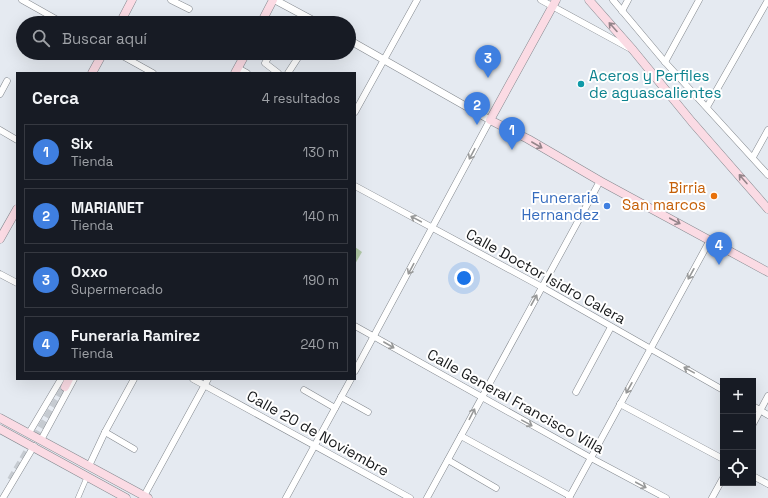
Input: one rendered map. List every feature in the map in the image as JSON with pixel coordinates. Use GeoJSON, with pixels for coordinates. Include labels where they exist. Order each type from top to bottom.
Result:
{"type":"FeatureCollection","features":[{"type":"Feature","properties":{"kind":"main road"},"geometry":{"type":"LineString","coordinates":[[124,16],[132,0]]}},
{"type":"Feature","properties":{"kind":"main road"},"geometry":{"type":"LineString","coordinates":[[265,16],[274,0]]}},
{"type":"Feature","properties":{"kind":"main road"},"geometry":{"type":"LineString","coordinates":[[589,0],[768,209]]}},
{"type":"Feature","properties":{"kind":"main road"},"geometry":{"type":"LineString","coordinates":[[554,3],[490,120],[528,139],[600,181],[768,272]]}},
{"type":"Feature","properties":{"kind":"main road"},"geometry":{"type":"LineString","coordinates":[[93,72],[99,60]]}},
{"type":"Feature","properties":{"kind":"main road"},"geometry":{"type":"LineString","coordinates":[[236,71],[242,60]]}},
{"type":"Feature","properties":{"kind":"main road"},"geometry":{"type":"LineString","coordinates":[[0,239],[16,211]]}},
{"type":"Feature","properties":{"kind":"main road"},"geometry":{"type":"LineString","coordinates":[[0,418],[146,497]]}},
{"type":"Feature","properties":{"kind":"main road"},"geometry":{"type":"LineString","coordinates":[[0,429],[34,446],[126,498]]}},
{"type":"Feature","properties":{"kind":"street"},"geometry":{"type":"LineString","coordinates":[[22,0],[51,16]]}},
{"type":"Feature","properties":{"kind":"street"},"geometry":{"type":"LineString","coordinates":[[171,0],[189,9]]}},
{"type":"Feature","properties":{"kind":"street"},"geometry":{"type":"LineString","coordinates":[[274,0],[305,16]]}},
{"type":"Feature","properties":{"kind":"street"},"geometry":{"type":"LineString","coordinates":[[356,110],[417,0]]}},
{"type":"Feature","properties":{"kind":"street"},"geometry":{"type":"LineString","coordinates":[[541,0],[554,3],[633,50]]}},
{"type":"Feature","properties":{"kind":"street"},"geometry":{"type":"LineString","coordinates":[[613,0],[665,62],[768,175]]}},
{"type":"Feature","properties":{"kind":"street"},"geometry":{"type":"LineString","coordinates":[[622,11],[628,0]]}},
{"type":"Feature","properties":{"kind":"street"},"geometry":{"type":"LineString","coordinates":[[665,62],[698,0]]}},
{"type":"Feature","properties":{"kind":"street"},"geometry":{"type":"LineString","coordinates":[[707,107],[768,0]]}},
{"type":"Feature","properties":{"kind":"street"},"geometry":{"type":"LineString","coordinates":[[356,44],[490,120],[356,369]]}},
{"type":"Feature","properties":{"kind":"street"},"geometry":{"type":"LineString","coordinates":[[130,60],[151,72]]}},
{"type":"Feature","properties":{"kind":"street"},"geometry":{"type":"LineString","coordinates":[[267,60],[265,63],[277,72]]}},
{"type":"Feature","properties":{"kind":"street"},"geometry":{"type":"LineString","coordinates":[[289,72],[295,60]]}},
{"type":"Feature","properties":{"kind":"street"},"geometry":{"type":"LineString","coordinates":[[0,94],[7,81]]}},
{"type":"Feature","properties":{"kind":"street"},"geometry":{"type":"LineString","coordinates":[[0,130],[16,139]]}},
{"type":"Feature","properties":{"kind":"street"},"geometry":{"type":"LineString","coordinates":[[753,157],[768,130]]}},
{"type":"Feature","properties":{"kind":"street"},"geometry":{"type":"LineString","coordinates":[[427,498],[600,181]]}},
{"type":"Feature","properties":{"kind":"street","name":"Calle Doctor Isidro Calera"},"geometry":{"type":"LineString","coordinates":[[356,187],[542,287],[720,388]]}},
{"type":"Feature","properties":{"kind":"street"},"geometry":{"type":"LineString","coordinates":[[461,436],[569,497],[710,240]]}},
{"type":"Feature","properties":{"kind":"street"},"geometry":{"type":"LineString","coordinates":[[0,274],[16,282]]}},
{"type":"Feature","properties":{"kind":"street","name":"Calle General Francisco Villa"},"geometry":{"type":"LineString","coordinates":[[356,327],[591,458],[666,498]]}},
{"type":"Feature","properties":{"kind":"street"},"geometry":{"type":"LineString","coordinates":[[576,392],[611,327]]}},
{"type":"Feature","properties":{"kind":"street"},"geometry":{"type":"LineString","coordinates":[[41,440],[73,380]]}},
{"type":"Feature","properties":{"kind":"street"},"geometry":{"type":"LineString","coordinates":[[89,466],[105,432],[133,380]]}},
{"type":"Feature","properties":{"kind":"street","name":"Calle 20 de Noviembre"},"geometry":{"type":"LineString","coordinates":[[195,380],[410,498]]}},
{"type":"Feature","properties":{"kind":"street"},"geometry":{"type":"LineString","coordinates":[[146,497],[208,380]]}},
{"type":"Feature","properties":{"kind":"street"},"geometry":{"type":"LineString","coordinates":[[286,498],[350,380]]}},
{"type":"Feature","properties":{"kind":"street"},"geometry":{"type":"LineString","coordinates":[[29,434],[65,382]]}},
{"type":"Feature","properties":{"kind":"street"},"geometry":{"type":"LineString","coordinates":[[304,390],[335,408]]}},
{"type":"Feature","properties":{"kind":"street"},"geometry":{"type":"LineString","coordinates":[[756,418],[768,396]]}},
{"type":"Feature","properties":{"kind":"street"},"geometry":{"type":"LineString","coordinates":[[341,397],[368,412]]}},
{"type":"Feature","properties":{"kind":"street"},"geometry":{"type":"LineString","coordinates":[[620,404],[720,457]]}},
{"type":"Feature","properties":{"kind":"street"},"geometry":{"type":"LineString","coordinates":[[756,408],[768,415]]}},
{"type":"Feature","properties":{"kind":"street"},"geometry":{"type":"LineString","coordinates":[[105,432],[134,449]]}},
{"type":"Feature","properties":{"kind":"street"},"geometry":{"type":"LineString","coordinates":[[3,498],[34,446]]}},
{"type":"Feature","properties":{"kind":"street"},"geometry":{"type":"LineString","coordinates":[[448,460],[496,488]]}},
{"type":"Feature","properties":{"kind":"street"},"geometry":{"type":"LineString","coordinates":[[78,498],[88,477]]}},
{"type":"Feature","properties":{"kind":"street"},"geometry":{"type":"LineString","coordinates":[[756,478],[768,484]]}},
{"type":"Feature","properties":{"kind":"street"},"geometry":{"type":"LineString","coordinates":[[712,498],[720,483]]}},
{"type":"Feature","properties":{"kind":"green space"},"geometry":{"type":"Polygon","coordinates":[[[356,248],[362,252],[356,262],[356,248]]]}},
{"type":"Feature","properties":{"kind":"tunnel"},"geometry":{"type":"LineString","coordinates":[[11,480],[65,387]]}},
{"type":"Feature","properties":{"kind":"place","name":"Oxxo"},"geometry":{"type":"Point","coordinates":[488,78]}},
{"type":"Feature","properties":{"kind":"place","name":"Aceros y Perfiles de aguascalientes"},"geometry":{"type":"Point","coordinates":[581,84]}},
{"type":"Feature","properties":{"kind":"place","name":"MARIANET"},"geometry":{"type":"Point","coordinates":[477,125]}},
{"type":"Feature","properties":{"kind":"place","name":"Six"},"geometry":{"type":"Point","coordinates":[512,150]}},
{"type":"Feature","properties":{"kind":"place","name":"Birria San marcos"},"geometry":{"type":"Point","coordinates":[714,196]}},
{"type":"Feature","properties":{"kind":"place","name":"Funeraria Hernandez"},"geometry":{"type":"Point","coordinates":[607,206]}},
{"type":"Feature","properties":{"kind":"place","name":"Funeraria Ramirez"},"geometry":{"type":"Point","coordinates":[719,265]}}]}
